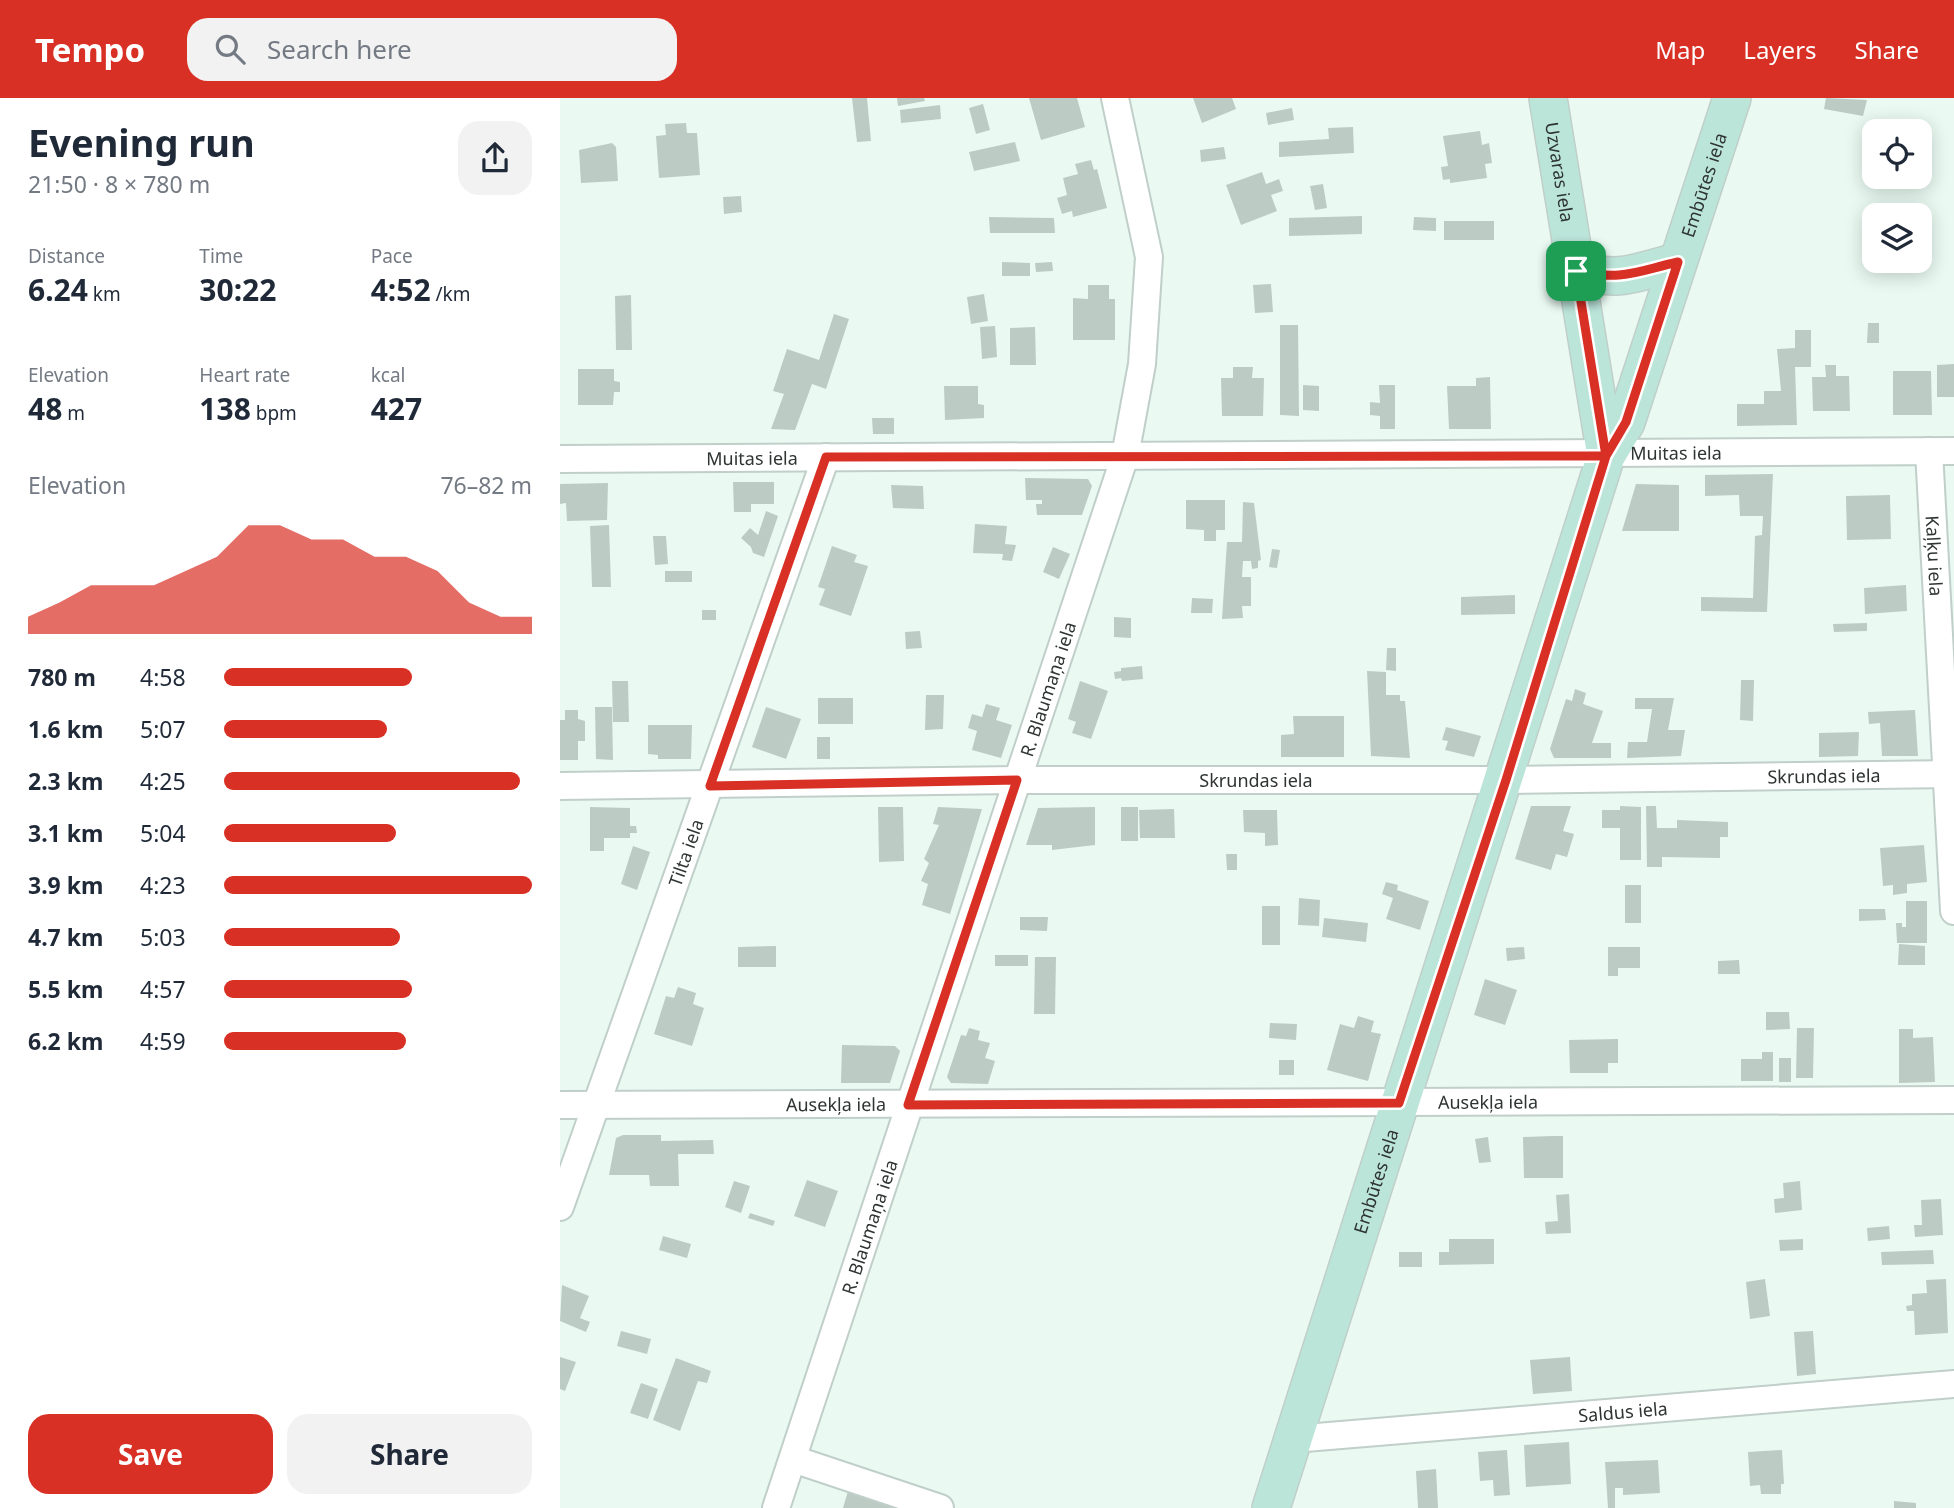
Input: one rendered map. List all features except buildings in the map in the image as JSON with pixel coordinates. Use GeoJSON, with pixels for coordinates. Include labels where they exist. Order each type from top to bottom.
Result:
{"type":"FeatureCollection","features":[{"type":"Feature","properties":{"kind":"street","name":"R. Blaumaņa iela"},"geometry":{"type":"LineString","coordinates":[[776,1508],[1125,456],[1142,363],[1149,257],[1115,98]]}},
{"type":"Feature","properties":{"kind":"street","name":"Uzvaras iela"},"geometry":{"type":"LineString","coordinates":[[1548,98],[1606,456]]}},
{"type":"Feature","properties":{"kind":"street","name":"Embūtes iela"},"geometry":{"type":"LineString","coordinates":[[1270,1508],[1399,1103],[1506,780],[1606,456],[1626,422],[1732,98]]}},
{"type":"Feature","properties":{"kind":"street"},"geometry":{"type":"LineString","coordinates":[[1576,271],[1606,278],[1634,276],[1678,262]]}},
{"type":"Feature","properties":{"kind":"street","name":"Muitas iela"},"geometry":{"type":"LineString","coordinates":[[560,459],[1606,456],[1941,451]]}},
{"type":"Feature","properties":{"kind":"street","name":"Kaļķu iela"},"geometry":{"type":"LineString","coordinates":[[1941,451],[1954,911]]}},
{"type":"Feature","properties":{"kind":"street","name":"Tilta iela"},"geometry":{"type":"LineString","coordinates":[[560,1207],[826,457]]}},
{"type":"Feature","properties":{"kind":"street","name":"Skrundas iela"},"geometry":{"type":"LineString","coordinates":[[560,786],[1017,780],[1506,780],[1951,774]]}},
{"type":"Feature","properties":{"kind":"street","name":"Ausekļa iela"},"geometry":{"type":"LineString","coordinates":[[560,1105],[1954,1100]]}},
{"type":"Feature","properties":{"kind":"street","name":"Saldus iela"},"geometry":{"type":"LineString","coordinates":[[1293,1439],[1954,1384]]}},
{"type":"Feature","properties":{"kind":"street"},"geometry":{"type":"LineString","coordinates":[[793,1459],[940,1508]]}},
{"type":"Feature","properties":{"kind":"route"},"geometry":{"type":"LineString","coordinates":[[1576,271],[1606,278],[1634,276],[1678,262],[1626,422],[1606,456],[1506,780],[1399,1103],[908,1105],[1017,780],[710,786],[826,457],[1606,456],[1576,271]]}}]}
